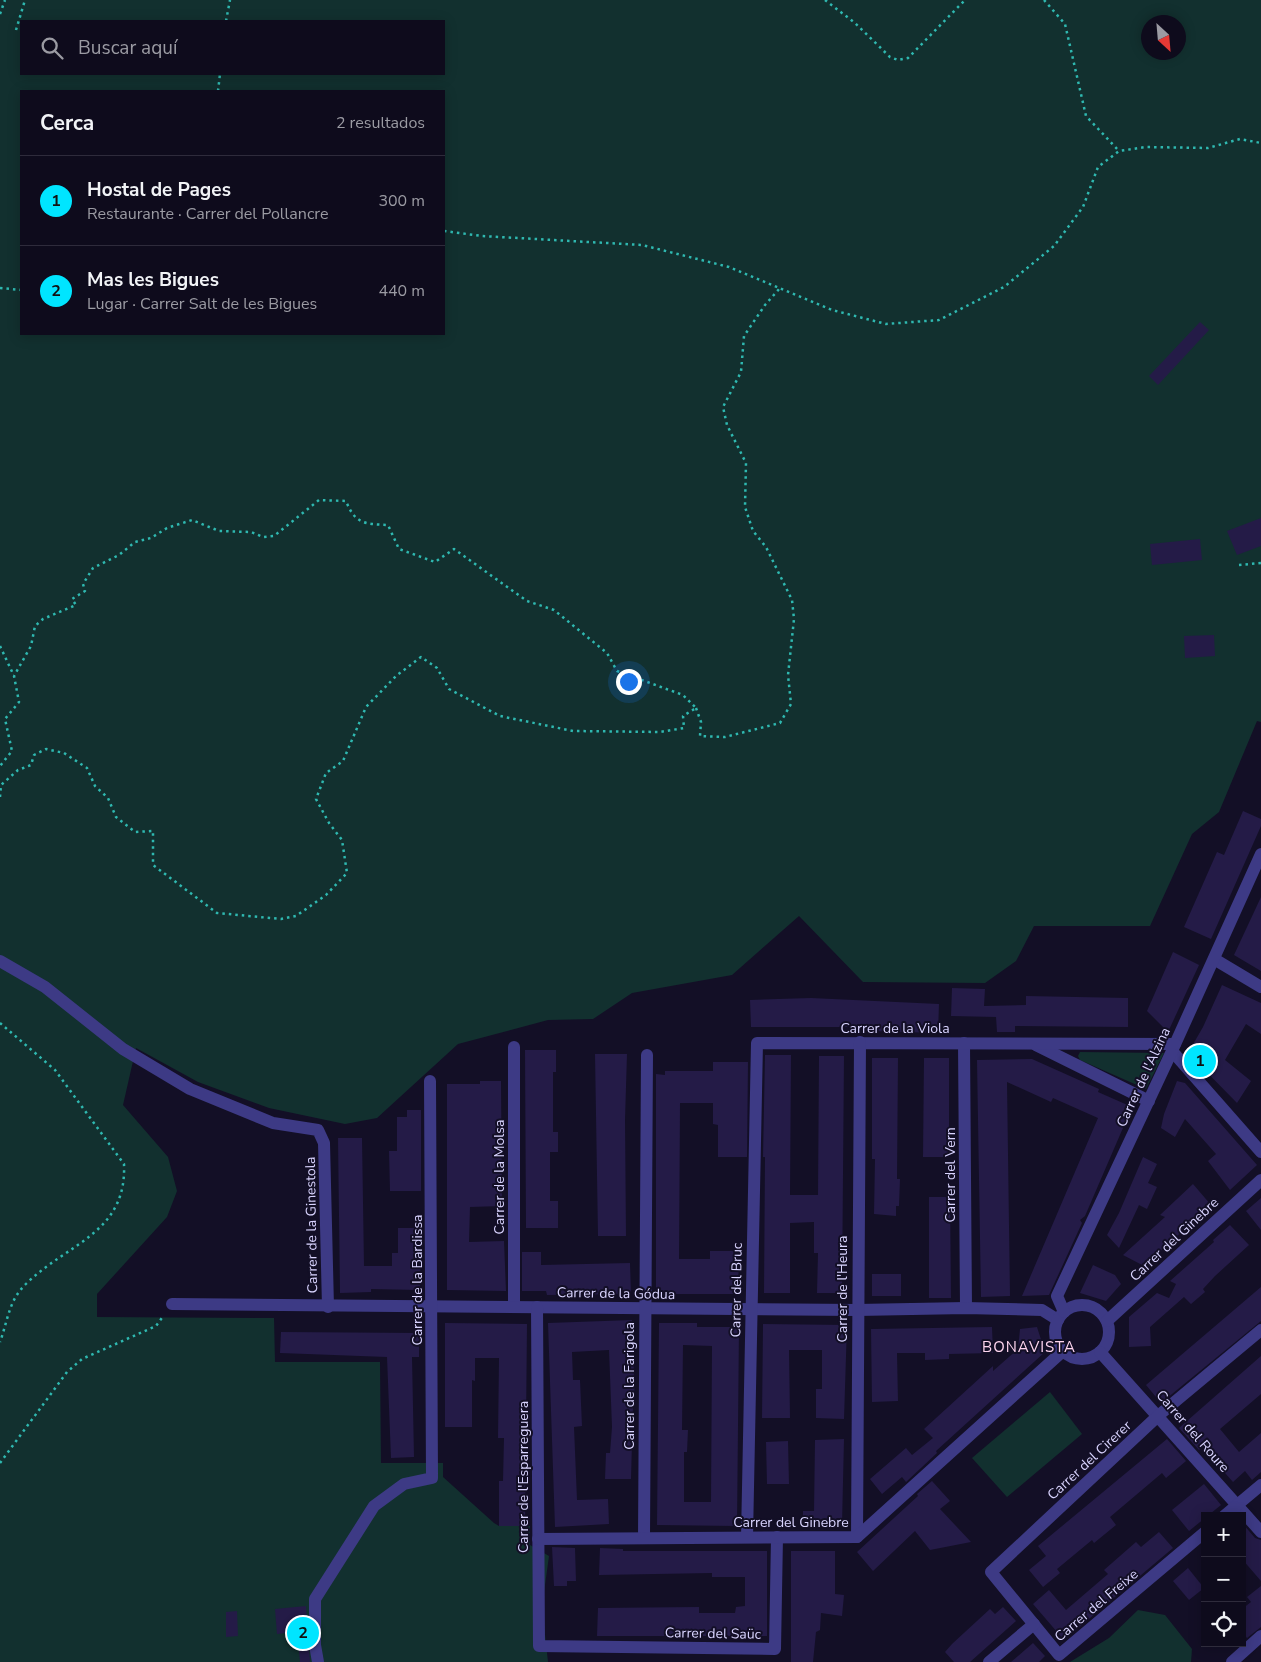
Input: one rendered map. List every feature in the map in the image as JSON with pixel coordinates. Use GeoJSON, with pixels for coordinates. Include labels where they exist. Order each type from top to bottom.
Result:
{"type":"FeatureCollection","features":[{"type":"Feature","properties":{"kind":"street","name":"Carrer de l'Alzina"},"geometry":{"type":"LineString","coordinates":[[1061,1316],[1057,1296],[1174,1047],[1261,854]]}},
{"type":"Feature","properties":{"kind":"street"},"geometry":{"type":"LineString","coordinates":[[1214,959],[1261,987]]}},
{"type":"Feature","properties":{"kind":"street","name":"Carrer de la Ginestola"},"geometry":{"type":"LineString","coordinates":[[0,961],[66,1002],[123,1049],[190,1089],[272,1123],[318,1130],[324,1142],[328,1307]]}},
{"type":"Feature","properties":{"kind":"street","name":"Carrer de la Viola"},"geometry":{"type":"LineString","coordinates":[[757,1043],[860,1042],[1174,1047]]}},
{"type":"Feature","properties":{"kind":"street","name":"Carrer de l'Heura"},"geometry":{"type":"LineString","coordinates":[[857,1536],[856,1310],[860,1042]]}},
{"type":"Feature","properties":{"kind":"street","name":"Carrer del Bruc"},"geometry":{"type":"LineString","coordinates":[[747,1538],[757,1043]]}},
{"type":"Feature","properties":{"kind":"street","name":"Carrer del Vern"},"geometry":{"type":"LineString","coordinates":[[964,1043],[966,1308]]}},
{"type":"Feature","properties":{"kind":"street","name":"Carrer de la Viola"},"geometry":{"type":"LineString","coordinates":[[1034,1044],[1149,1101]]}},
{"type":"Feature","properties":{"kind":"street","name":"Carrer de la Molsa"},"geometry":{"type":"LineString","coordinates":[[514,1047],[514,1307]]}},
{"type":"Feature","properties":{"kind":"street"},"geometry":{"type":"LineString","coordinates":[[1174,1047],[1261,1152]]}},
{"type":"Feature","properties":{"kind":"street","name":"Carrer de la Farigola"},"geometry":{"type":"LineString","coordinates":[[644,1538],[647,1055]]}},
{"type":"Feature","properties":{"kind":"street","name":"Carrer de la Bardissa"},"geometry":{"type":"LineString","coordinates":[[318,1662],[315,1645],[315,1599],[374,1506],[404,1484],[432,1478],[430,1082]]}},
{"type":"Feature","properties":{"kind":"street","name":"Carrer del Ginebre"},"geometry":{"type":"LineString","coordinates":[[1107,1321],[1261,1180]]}},
{"type":"Feature","properties":{"kind":"street","name":"Carrer de la Gódua"},"geometry":{"type":"LineString","coordinates":[[172,1304],[432,1308],[856,1310],[966,1308],[1042,1310],[1061,1316]]}},
{"type":"Feature","properties":{"kind":"street"},"geometry":{"type":"LineString","coordinates":[[1075,1306],[1088,1306],[1099,1311],[1107,1321],[1110,1332],[1107,1343],[1100,1352],[1088,1359],[1074,1358],[1062,1351],[1056,1336],[1061,1316],[1075,1306]]}},
{"type":"Feature","properties":{"kind":"street","name":"Carrer de l'Esparreguera"},"geometry":{"type":"LineString","coordinates":[[537,1307],[539,1646]]}},
{"type":"Feature","properties":{"kind":"street","name":"Carrer del Cirerer"},"geometry":{"type":"LineString","coordinates":[[1034,1624],[991,1572],[1159,1415],[1261,1330]]}},
{"type":"Feature","properties":{"kind":"street","name":"Carrer del Ginebre"},"geometry":{"type":"LineString","coordinates":[[538,1539],[857,1536],[1062,1351]]}},
{"type":"Feature","properties":{"kind":"street","name":"Carrer del Roure"},"geometry":{"type":"LineString","coordinates":[[1100,1352],[1159,1415],[1261,1532]]}},
{"type":"Feature","properties":{"kind":"street"},"geometry":{"type":"LineString","coordinates":[[1229,1512],[1261,1485]]}},
{"type":"Feature","properties":{"kind":"street","name":"Carrer del Freixe"},"geometry":{"type":"LineString","coordinates":[[989,1662],[1034,1624],[1059,1655],[1201,1535]]}},
{"type":"Feature","properties":{"kind":"street","name":"Carrer del Saüc"},"geometry":{"type":"LineString","coordinates":[[539,1646],[775,1649],[777,1537]]}},
{"type":"Feature","properties":{"kind":"street"},"geometry":{"type":"LineString","coordinates":[[1232,1662],[1261,1636]]}},
{"type":"Feature","properties":{"kind":"path"},"geometry":{"type":"LineString","coordinates":[[0,14],[5,0]]}},
{"type":"Feature","properties":{"kind":"path"},"geometry":{"type":"LineString","coordinates":[[16,30],[25,0]]}},
{"type":"Feature","properties":{"kind":"path"},"geometry":{"type":"LineString","coordinates":[[226,20],[230,0]]}},
{"type":"Feature","properties":{"kind":"path"},"geometry":{"type":"LineString","coordinates":[[825,0],[856,23],[890,57],[898,60],[908,58],[965,0]]}},
{"type":"Feature","properties":{"kind":"path"},"geometry":{"type":"LineString","coordinates":[[1044,0],[1065,24],[1086,116],[1119,151]]}},
{"type":"Feature","properties":{"kind":"path"},"geometry":{"type":"LineString","coordinates":[[218,90],[220,75]]}},
{"type":"Feature","properties":{"kind":"path"},"geometry":{"type":"LineString","coordinates":[[445,230],[482,236],[642,245],[728,267],[832,310],[886,324],[939,320],[1004,287],[1054,246],[1083,207],[1098,167],[1119,151],[1146,147],[1208,148],[1240,139],[1261,144]]}},
{"type":"Feature","properties":{"kind":"path"},"geometry":{"type":"LineString","coordinates":[[0,288],[20,290]]}},
{"type":"Feature","properties":{"kind":"path"},"geometry":{"type":"LineString","coordinates":[[14,676],[31,646],[35,626],[43,619],[76,606],[72,599],[85,591],[83,584],[93,568],[120,555],[135,542],[151,538],[167,528],[192,520],[219,532],[251,532],[262,537],[274,536],[319,500],[346,501],[352,514],[365,524],[388,526],[399,549],[435,562],[454,549],[527,601],[554,610],[607,653],[617,671],[684,694],[696,708],[700,722],[700,736],[725,737],[780,723],[791,704],[788,675],[794,619],[792,600],[766,547],[753,531],[745,508],[746,463],[727,425],[723,408],[742,372],[744,336],[765,305],[780,288]]}},
{"type":"Feature","properties":{"kind":"path"},"geometry":{"type":"LineString","coordinates":[[1239,565],[1261,562]]}},
{"type":"Feature","properties":{"kind":"path"},"geometry":{"type":"LineString","coordinates":[[0,646],[14,676],[19,702],[5,719],[12,751],[0,766]]}},
{"type":"Feature","properties":{"kind":"path"},"geometry":{"type":"LineString","coordinates":[[0,797],[1,785],[18,770],[31,765],[34,755],[46,749],[64,753],[87,768],[95,786],[108,798],[116,817],[136,832],[153,831],[153,865],[217,913],[281,918],[296,916],[326,895],[347,873],[342,840],[329,823],[316,799],[326,773],[343,761],[366,706],[396,676],[421,657],[437,668],[449,689],[484,710],[500,716],[573,731],[668,731],[684,728],[683,716],[696,708]]}},
{"type":"Feature","properties":{"kind":"path"},"geometry":{"type":"LineString","coordinates":[[0,1022],[54,1070],[124,1164],[125,1183],[121,1199],[110,1217],[90,1236],[26,1283],[10,1305],[0,1342]]}},
{"type":"Feature","properties":{"kind":"path"},"geometry":{"type":"LineString","coordinates":[[0,1463],[67,1372],[82,1359],[156,1326],[172,1304]]}},
{"type":"Feature","properties":{"kind":"green space"},"geometry":{"type":"Polygon","coordinates":[[[0,0],[1261,0],[1261,722],[1257,721],[1219,812],[1192,834],[1150,926],[1034,926],[1016,961],[985,983],[863,982],[799,916],[732,975],[632,993],[593,1019],[548,1020],[458,1044],[377,1118],[345,1124],[269,1108],[198,1082],[136,1048],[123,1105],[168,1157],[177,1191],[167,1217],[97,1294],[97,1317],[274,1318],[275,1362],[380,1362],[381,1463],[443,1463],[443,1477],[494,1523],[499,1526],[530,1526],[530,1545],[549,1556],[542,1607],[548,1662],[0,1662],[0,0]]]}},
{"type":"Feature","properties":{"kind":"green space"},"geometry":{"type":"Polygon","coordinates":[[[1080,1052],[1164,1053],[1146,1089],[1080,1060],[1078,1056],[1080,1052]]]}},
{"type":"Feature","properties":{"kind":"green space"},"geometry":{"type":"Polygon","coordinates":[[[1050,1392],[1082,1434],[1007,1497],[972,1458],[1050,1392]]]}},
{"type":"Feature","properties":{"kind":"green space"},"geometry":{"type":"Polygon","coordinates":[[[1138,1610],[1165,1615],[1192,1649],[1191,1662],[1070,1662],[1109,1638],[1138,1610]]]}},
{"type":"Feature","properties":{"kind":"building"},"geometry":{"type":"Polygon","coordinates":[[[1200,322],[1209,330],[1158,385],[1149,376],[1200,322]]]}},
{"type":"Feature","properties":{"kind":"building"},"geometry":{"type":"Polygon","coordinates":[[[1261,518],[1261,546],[1237,555],[1227,531],[1261,518]]]}},
{"type":"Feature","properties":{"kind":"building"},"geometry":{"type":"Polygon","coordinates":[[[1200,539],[1202,560],[1152,565],[1150,544],[1200,539]]]}},
{"type":"Feature","properties":{"kind":"building"},"geometry":{"type":"Polygon","coordinates":[[[1214,635],[1215,656],[1185,658],[1184,636],[1214,635]]]}},
{"type":"Feature","properties":{"kind":"building"},"geometry":{"type":"Polygon","coordinates":[[[1243,811],[1261,819],[1261,826],[1211,939],[1184,927],[1217,852],[1224,855],[1243,811]]]}},
{"type":"Feature","properties":{"kind":"building"},"geometry":{"type":"Polygon","coordinates":[[[1261,897],[1261,971],[1234,955],[1261,897]]]}},
{"type":"Feature","properties":{"kind":"building"},"geometry":{"type":"Polygon","coordinates":[[[1173,952],[1199,965],[1168,1032],[1147,1011],[1173,952]]]}},
{"type":"Feature","properties":{"kind":"building"},"geometry":{"type":"Polygon","coordinates":[[[1222,985],[1261,1003],[1261,1034],[1246,1024],[1225,1060],[1251,1081],[1237,1103],[1188,1053],[1203,1027],[1222,985]]]}},
{"type":"Feature","properties":{"kind":"building"},"geometry":{"type":"Polygon","coordinates":[[[952,988],[985,989],[984,1006],[1026,1005],[1026,996],[1128,998],[1128,1027],[1015,1026],[1015,1032],[997,1032],[996,1017],[951,1016],[952,988]]]}},
{"type":"Feature","properties":{"kind":"building"},"geometry":{"type":"Polygon","coordinates":[[[811,998],[939,1004],[938,1033],[872,1031],[872,1027],[751,1027],[750,1000],[811,998]]]}},
{"type":"Feature","properties":{"kind":"building"},"geometry":{"type":"Polygon","coordinates":[[[525,1050],[556,1050],[556,1072],[553,1072],[553,1132],[558,1132],[558,1152],[550,1152],[550,1201],[558,1201],[558,1228],[526,1228],[525,1050]]]}},
{"type":"Feature","properties":{"kind":"building"},"geometry":{"type":"Polygon","coordinates":[[[595,1054],[627,1054],[625,1120],[626,1236],[598,1236],[595,1054]]]}},
{"type":"Feature","properties":{"kind":"building"},"geometry":{"type":"Polygon","coordinates":[[[765,1055],[791,1055],[790,1195],[818,1195],[819,1056],[844,1056],[842,1293],[817,1293],[818,1253],[814,1253],[814,1222],[790,1223],[790,1293],[764,1293],[765,1157],[763,1157],[765,1055]]]}},
{"type":"Feature","properties":{"kind":"building"},"geometry":{"type":"Polygon","coordinates":[[[872,1058],[898,1058],[897,1179],[900,1179],[899,1206],[896,1206],[896,1216],[874,1214],[875,1159],[872,1159],[872,1058]]]}},
{"type":"Feature","properties":{"kind":"building"},"geometry":{"type":"Polygon","coordinates":[[[924,1058],[949,1058],[949,1157],[923,1157],[924,1058]]]}},
{"type":"Feature","properties":{"kind":"building"},"geometry":{"type":"Polygon","coordinates":[[[1032,1059],[1099,1089],[1098,1092],[1132,1107],[1085,1216],[1080,1220],[1082,1223],[1049,1295],[1022,1296],[1098,1118],[1053,1098],[1051,1102],[1007,1082],[1010,1296],[981,1297],[977,1060],[1032,1059]]]}},
{"type":"Feature","properties":{"kind":"building"},"geometry":{"type":"Polygon","coordinates":[[[713,1062],[748,1062],[747,1157],[718,1157],[718,1125],[713,1124],[713,1103],[680,1103],[679,1259],[710,1259],[710,1251],[738,1251],[739,1294],[656,1294],[656,1074],[665,1075],[665,1071],[713,1071],[713,1062]]]}},
{"type":"Feature","properties":{"kind":"building"},"geometry":{"type":"Polygon","coordinates":[[[480,1081],[501,1081],[502,1206],[470,1207],[469,1242],[504,1241],[506,1291],[447,1290],[447,1084],[480,1084],[480,1081]]]}},
{"type":"Feature","properties":{"kind":"building"},"geometry":{"type":"Polygon","coordinates":[[[1177,1081],[1185,1083],[1257,1165],[1230,1190],[1208,1161],[1216,1154],[1185,1119],[1175,1137],[1161,1128],[1164,1114],[1177,1081]]]}},
{"type":"Feature","properties":{"kind":"building"},"geometry":{"type":"Polygon","coordinates":[[[407,1110],[421,1110],[421,1191],[390,1191],[389,1151],[397,1151],[397,1117],[407,1117],[407,1110]]]}},
{"type":"Feature","properties":{"kind":"building"},"geometry":{"type":"Polygon","coordinates":[[[338,1138],[362,1138],[364,1266],[392,1266],[392,1253],[398,1253],[398,1228],[421,1228],[420,1290],[371,1289],[371,1292],[340,1293],[338,1138]]]}},
{"type":"Feature","properties":{"kind":"building"},"geometry":{"type":"Polygon","coordinates":[[[1143,1157],[1157,1164],[1148,1183],[1157,1187],[1147,1209],[1139,1205],[1119,1248],[1107,1235],[1119,1213],[1143,1157]]]}},
{"type":"Feature","properties":{"kind":"building"},"geometry":{"type":"Polygon","coordinates":[[[1193,1184],[1211,1205],[1144,1266],[1123,1255],[1165,1217],[1160,1215],[1193,1184]]]}},
{"type":"Feature","properties":{"kind":"building"},"geometry":{"type":"Polygon","coordinates":[[[929,1197],[950,1197],[951,1298],[929,1298],[929,1197]]]}},
{"type":"Feature","properties":{"kind":"building"},"geometry":{"type":"Polygon","coordinates":[[[1261,1198],[1261,1230],[1246,1211],[1261,1198]]]}},
{"type":"Feature","properties":{"kind":"building"},"geometry":{"type":"Polygon","coordinates":[[[1230,1225],[1249,1245],[1215,1276],[1203,1289],[1205,1292],[1191,1304],[1184,1297],[1150,1327],[1151,1346],[1129,1347],[1129,1317],[1157,1293],[1169,1298],[1176,1284],[1170,1281],[1214,1242],[1213,1240],[1230,1225]]]}},
{"type":"Feature","properties":{"kind":"building"},"geometry":{"type":"Polygon","coordinates":[[[522,1252],[541,1252],[541,1265],[630,1263],[631,1294],[547,1295],[546,1291],[522,1291],[522,1252]]]}},
{"type":"Feature","properties":{"kind":"building"},"geometry":{"type":"Polygon","coordinates":[[[1093,1265],[1115,1275],[1121,1284],[1106,1301],[1080,1293],[1093,1265]]]}},
{"type":"Feature","properties":{"kind":"building"},"geometry":{"type":"Polygon","coordinates":[[[872,1274],[901,1274],[901,1296],[872,1296],[872,1274]]]}},
{"type":"Feature","properties":{"kind":"building"},"geometry":{"type":"Polygon","coordinates":[[[1261,1287],[1261,1321],[1161,1403],[1146,1385],[1261,1287]]]}},
{"type":"Feature","properties":{"kind":"building"},"geometry":{"type":"Polygon","coordinates":[[[632,1320],[635,1406],[633,1406],[631,1479],[605,1479],[606,1453],[610,1453],[612,1427],[609,1350],[572,1352],[573,1380],[580,1380],[582,1426],[574,1427],[577,1500],[608,1499],[609,1524],[555,1527],[548,1323],[632,1320]]]}},
{"type":"Feature","properties":{"kind":"building"},"geometry":{"type":"Polygon","coordinates":[[[445,1323],[527,1324],[525,1526],[499,1526],[499,1481],[503,1481],[504,1438],[498,1438],[499,1358],[475,1358],[475,1381],[472,1380],[472,1427],[445,1427],[445,1323]]]}},
{"type":"Feature","properties":{"kind":"building"},"geometry":{"type":"Polygon","coordinates":[[[659,1323],[697,1323],[697,1327],[739,1327],[737,1526],[657,1525],[659,1323]],[[683,1345],[682,1430],[688,1430],[687,1452],[684,1452],[684,1502],[711,1502],[712,1346],[683,1345]]]}},
{"type":"Feature","properties":{"kind":"building"},"geometry":{"type":"Polygon","coordinates":[[[763,1324],[847,1325],[844,1419],[816,1418],[816,1389],[822,1389],[822,1350],[789,1350],[790,1418],[762,1418],[763,1324]]]}},
{"type":"Feature","properties":{"kind":"building"},"geometry":{"type":"Polygon","coordinates":[[[992,1327],[993,1353],[949,1354],[949,1359],[925,1360],[925,1353],[897,1353],[898,1401],[872,1402],[871,1329],[992,1327]]]}},
{"type":"Feature","properties":{"kind":"building"},"geometry":{"type":"Polygon","coordinates":[[[1037,1327],[1045,1352],[936,1451],[937,1453],[906,1482],[902,1477],[882,1494],[870,1479],[906,1448],[912,1455],[933,1438],[924,1429],[993,1366],[993,1371],[1018,1349],[1020,1329],[1037,1327]]]}},
{"type":"Feature","properties":{"kind":"building"},"geometry":{"type":"Polygon","coordinates":[[[281,1332],[419,1333],[419,1357],[412,1357],[414,1457],[391,1458],[387,1357],[280,1353],[281,1332]]]}},
{"type":"Feature","properties":{"kind":"building"},"geometry":{"type":"Polygon","coordinates":[[[1261,1356],[1261,1394],[1220,1429],[1239,1452],[1261,1433],[1261,1472],[1252,1480],[1245,1471],[1233,1482],[1202,1447],[1199,1450],[1179,1428],[1261,1356]]]}},
{"type":"Feature","properties":{"kind":"building"},"geometry":{"type":"Polygon","coordinates":[[[844,1439],[842,1525],[803,1525],[803,1511],[814,1511],[815,1440],[844,1439]]]}},
{"type":"Feature","properties":{"kind":"building"},"geometry":{"type":"Polygon","coordinates":[[[1167,1439],[1186,1461],[1166,1478],[1162,1473],[1110,1517],[1116,1525],[1094,1543],[1092,1540],[1057,1569],[1060,1573],[1043,1587],[1029,1570],[1046,1556],[1038,1546],[1167,1439]]]}},
{"type":"Feature","properties":{"kind":"building"},"geometry":{"type":"Polygon","coordinates":[[[788,1441],[789,1484],[767,1484],[766,1442],[788,1441]]]}},
{"type":"Feature","properties":{"kind":"building"},"geometry":{"type":"Polygon","coordinates":[[[932,1481],[950,1501],[940,1509],[971,1542],[930,1550],[915,1531],[873,1571],[857,1552],[932,1481]]]}},
{"type":"Feature","properties":{"kind":"building"},"geometry":{"type":"Polygon","coordinates":[[[1204,1484],[1221,1505],[1212,1512],[1201,1512],[1201,1521],[1189,1531],[1172,1510],[1204,1484]]]}},
{"type":"Feature","properties":{"kind":"building"},"geometry":{"type":"Polygon","coordinates":[[[1246,1528],[1255,1538],[1261,1540],[1261,1581],[1246,1564],[1246,1528]]]}},
{"type":"Feature","properties":{"kind":"building"},"geometry":{"type":"Polygon","coordinates":[[[1159,1532],[1173,1548],[1064,1640],[1033,1604],[1049,1590],[1066,1610],[1108,1574],[1104,1570],[1136,1542],[1141,1547],[1159,1532]]]}},
{"type":"Feature","properties":{"kind":"building"},"geometry":{"type":"Polygon","coordinates":[[[552,1547],[575,1548],[576,1581],[567,1581],[567,1586],[554,1586],[552,1547]]]}},
{"type":"Feature","properties":{"kind":"building"},"geometry":{"type":"Polygon","coordinates":[[[600,1548],[623,1549],[623,1551],[767,1551],[767,1636],[597,1636],[598,1608],[699,1607],[699,1613],[735,1613],[736,1607],[745,1606],[745,1577],[712,1577],[712,1573],[599,1575],[600,1548]]]}},
{"type":"Feature","properties":{"kind":"building"},"geometry":{"type":"Polygon","coordinates":[[[791,1551],[835,1551],[835,1594],[844,1595],[842,1616],[821,1613],[820,1630],[816,1632],[813,1662],[791,1662],[791,1551]]]}},
{"type":"Feature","properties":{"kind":"building"},"geometry":{"type":"Polygon","coordinates":[[[1188,1568],[1201,1584],[1201,1590],[1189,1600],[1173,1581],[1188,1568]]]}},
{"type":"Feature","properties":{"kind":"building"},"geometry":{"type":"Polygon","coordinates":[[[1261,1586],[1261,1627],[1247,1638],[1246,1606],[1251,1602],[1247,1597],[1261,1586]]]}},
{"type":"Feature","properties":{"kind":"building"},"geometry":{"type":"Polygon","coordinates":[[[306,1606],[310,1662],[300,1662],[297,1632],[277,1634],[275,1609],[306,1606]]]}},
{"type":"Feature","properties":{"kind":"building"},"geometry":{"type":"Polygon","coordinates":[[[1003,1607],[1016,1621],[970,1662],[954,1662],[945,1652],[952,1644],[990,1609],[995,1614],[1003,1607]]]}},
{"type":"Feature","properties":{"kind":"building"},"geometry":{"type":"Polygon","coordinates":[[[237,1611],[238,1636],[226,1637],[226,1612],[237,1611]]]}},
{"type":"Feature","properties":{"kind":"building"},"geometry":{"type":"Polygon","coordinates":[[[1033,1643],[1045,1656],[1039,1662],[1011,1662],[1033,1643]]]}},
{"type":"Feature","properties":{"kind":"place","name":"Hostal de Pages"},"geometry":{"type":"Point","coordinates":[1200,1061]}},
{"type":"Feature","properties":{"kind":"place","name":"Mas les Bigues"},"geometry":{"type":"Point","coordinates":[303,1633]}},
{"type":"Feature","properties":{"kind":"district","name":"BONAVISTA"},"geometry":{"type":"Point","coordinates":[1029,1347]}}]}
